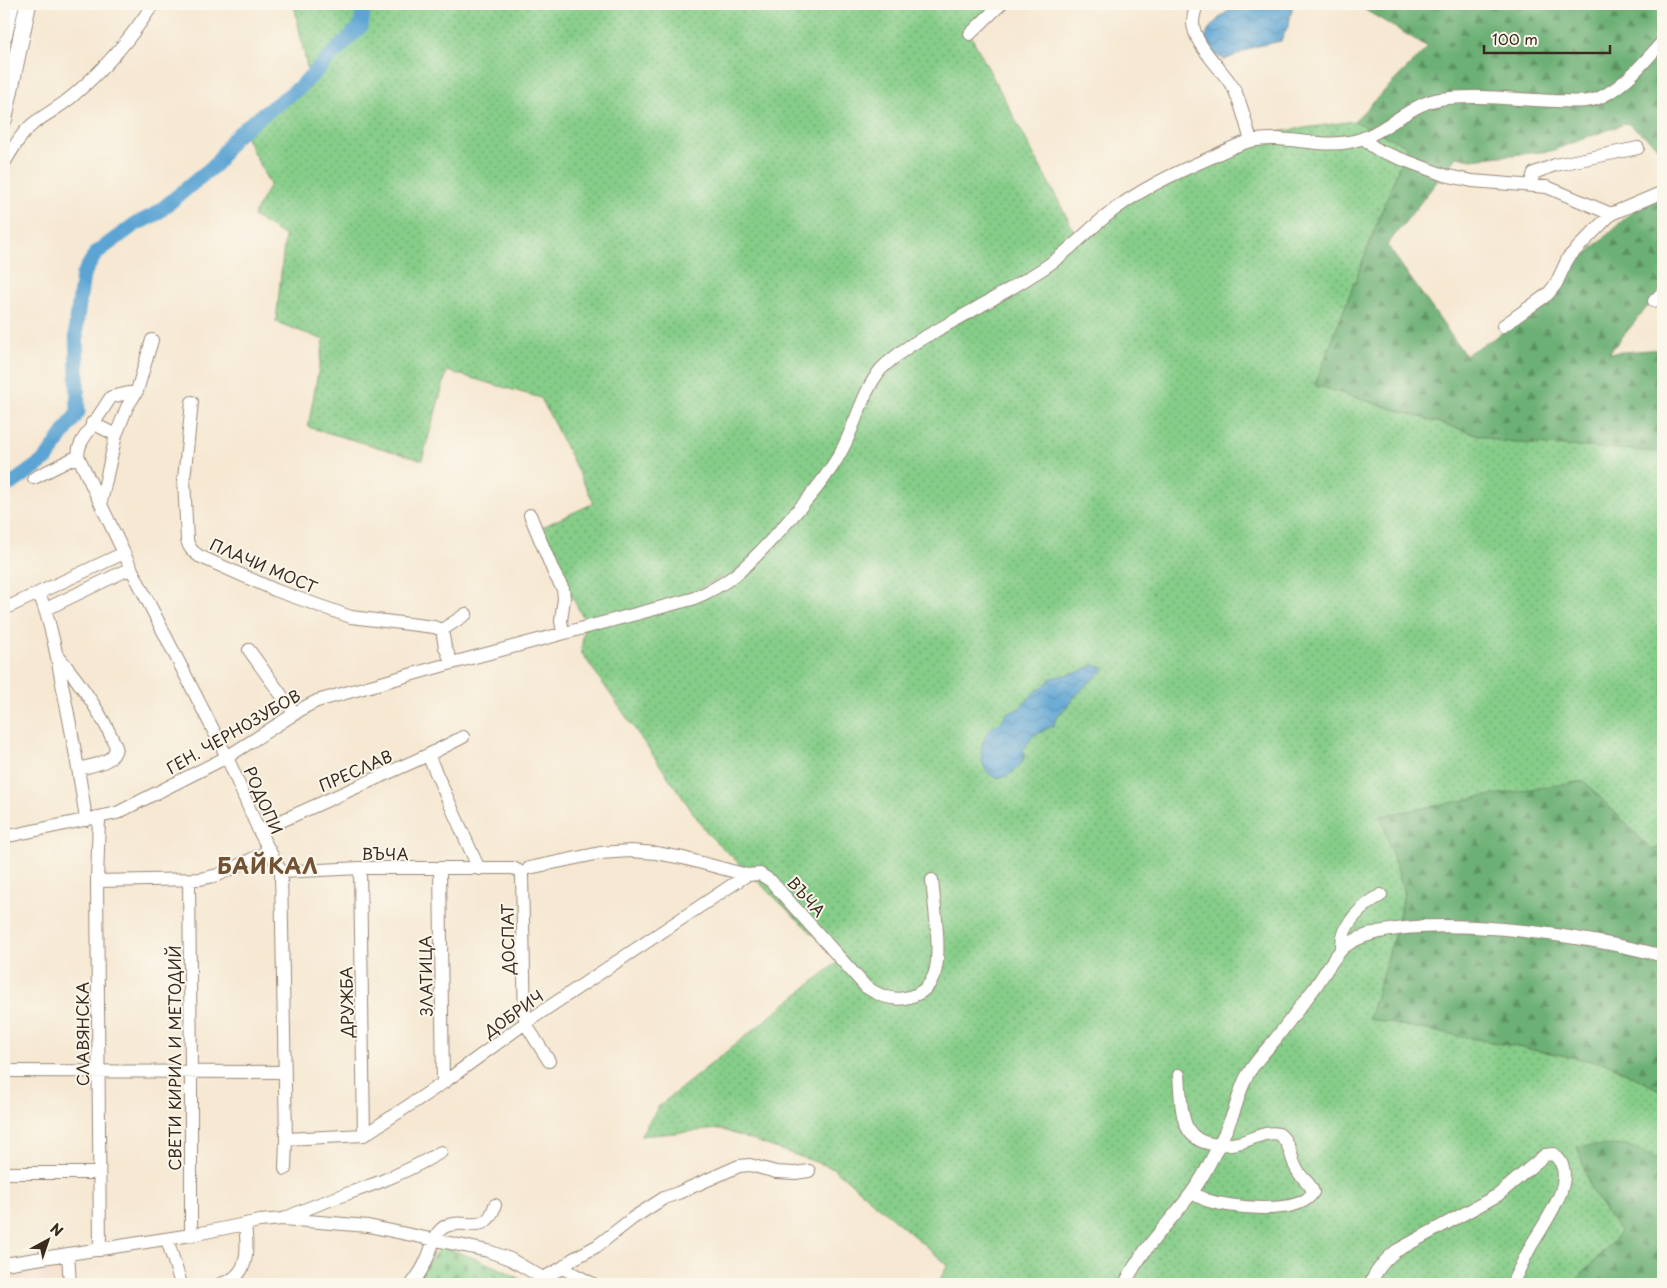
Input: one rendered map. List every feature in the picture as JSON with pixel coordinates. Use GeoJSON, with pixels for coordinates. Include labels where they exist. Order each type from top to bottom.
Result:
{"type":"FeatureCollection","features":[{"type":"Feature","properties":{"kind":"main road"},"geometry":{"type":"LineString","coordinates":[[4,35],[11,4]]}},
{"type":"Feature","properties":{"kind":"main road"},"geometry":{"type":"LineString","coordinates":[[5,109],[28,4]]}},
{"type":"Feature","properties":{"kind":"street"},"geometry":{"type":"LineString","coordinates":[[4,163],[25,132],[34,123],[75,94],[119,50],[141,23],[153,4]]}},
{"type":"Feature","properties":{"kind":"street"},"geometry":{"type":"LineString","coordinates":[[970,34],[1001,4]]}},
{"type":"Feature","properties":{"kind":"street"},"geometry":{"type":"LineString","coordinates":[[1197,4],[1193,22],[1194,31],[1199,41],[1233,88],[1239,101],[1251,141]]}},
{"type":"Feature","properties":{"kind":"street","name":"ГЕН. ЧЕРНОЗУБОВ"},"geometry":{"type":"LineString","coordinates":[[4,836],[117,813],[227,757],[305,707],[317,702],[452,663],[692,600],[718,587],[751,560],[784,526],[824,479],[844,447],[874,380],[893,358],[911,345],[1049,265],[1126,201],[1194,165],[1251,141],[1277,139],[1348,143],[1364,138],[1417,108],[1437,100],[1476,97],[1581,102],[1599,98],[1618,87],[1630,77],[1663,41]]}},
{"type":"Feature","properties":{"kind":"street"},"geometry":{"type":"LineString","coordinates":[[1364,138],[1380,151],[1444,175],[1472,181],[1547,187],[1611,214]]}},
{"type":"Feature","properties":{"kind":"street"},"geometry":{"type":"LineString","coordinates":[[1530,185],[1534,173],[1555,166],[1638,148]]}},
{"type":"Feature","properties":{"kind":"street"},"geometry":{"type":"LineString","coordinates":[[1503,326],[1553,289],[1568,258],[1611,214],[1663,192]]}},
{"type":"Feature","properties":{"kind":"street"},"geometry":{"type":"LineString","coordinates":[[101,502],[116,435],[137,391],[152,340]]}},
{"type":"Feature","properties":{"kind":"street"},"geometry":{"type":"LineString","coordinates":[[34,478],[78,456],[79,448],[92,423],[111,397],[137,391]]}},
{"type":"Feature","properties":{"kind":"street","name":"ПЛАЧИ МОСТ"},"geometry":{"type":"LineString","coordinates":[[192,402],[184,479],[188,540],[192,551],[199,556],[275,590],[351,617],[434,627],[442,630]]}},
{"type":"Feature","properties":{"kind":"street"},"geometry":{"type":"LineString","coordinates":[[92,423],[116,435]]}},
{"type":"Feature","properties":{"kind":"street","name":"РОДОПИ"},"geometry":{"type":"LineString","coordinates":[[78,456],[131,568],[227,757],[259,831],[281,872],[285,1169]]}},
{"type":"Feature","properties":{"kind":"street"},"geometry":{"type":"LineString","coordinates":[[530,515],[554,573],[563,589],[563,633]]}},
{"type":"Feature","properties":{"kind":"street"},"geometry":{"type":"LineString","coordinates":[[4,609],[124,553]]}},
{"type":"Feature","properties":{"kind":"street"},"geometry":{"type":"LineString","coordinates":[[46,609],[131,568]]}},
{"type":"Feature","properties":{"kind":"street"},"geometry":{"type":"LineString","coordinates":[[39,592],[46,609],[56,654],[79,769],[86,820]]}},
{"type":"Feature","properties":{"kind":"street"},"geometry":{"type":"LineString","coordinates":[[452,663],[444,647],[442,630],[466,614]]}},
{"type":"Feature","properties":{"kind":"street"},"geometry":{"type":"LineString","coordinates":[[249,650],[295,714]]}},
{"type":"Feature","properties":{"kind":"street"},"geometry":{"type":"LineString","coordinates":[[56,654],[76,678],[95,706],[116,747],[111,758],[79,769]]}},
{"type":"Feature","properties":{"kind":"street","name":"ПРЕСЛАВ"},"geometry":{"type":"LineString","coordinates":[[259,831],[428,755],[463,737]]}},
{"type":"Feature","properties":{"kind":"street"},"geometry":{"type":"LineString","coordinates":[[428,755],[478,870]]}},
{"type":"Feature","properties":{"kind":"street","name":"СЛАВЯНСКА"},"geometry":{"type":"LineString","coordinates":[[99,818],[97,881],[100,1250]]}},
{"type":"Feature","properties":{"kind":"street"},"geometry":{"type":"LineString","coordinates":[[97,881],[200,879],[218,875],[269,851]]}},
{"type":"Feature","properties":{"kind":"street","name":"ВЪЧА"},"geometry":{"type":"LineString","coordinates":[[281,872],[360,868],[524,869],[600,854],[631,851],[683,858],[746,875],[760,874],[771,881],[866,987],[881,995],[899,999],[919,994],[927,987],[934,975],[937,951],[932,880]]}},
{"type":"Feature","properties":{"kind":"street","name":"ДРУЖБА"},"geometry":{"type":"LineString","coordinates":[[360,868],[364,1135]]}},
{"type":"Feature","properties":{"kind":"street","name":"ЗЛАТИЦА"},"geometry":{"type":"LineString","coordinates":[[440,869],[443,1083]]}},
{"type":"Feature","properties":{"kind":"street","name":"ДОСПАТ"},"geometry":{"type":"LineString","coordinates":[[524,869],[522,875],[525,1023]]}},
{"type":"Feature","properties":{"kind":"street","name":"ДОБРИЧ"},"geometry":{"type":"LineString","coordinates":[[364,1135],[443,1083],[525,1023],[746,875]]}},
{"type":"Feature","properties":{"kind":"street","name":"СВЕТИ КИРИЛ И МЕТОДИЙ"},"geometry":{"type":"LineString","coordinates":[[189,880],[190,1235]]}},
{"type":"Feature","properties":{"kind":"street"},"geometry":{"type":"LineString","coordinates":[[1342,949],[1341,939],[1352,919],[1366,904],[1381,895]]}},
{"type":"Feature","properties":{"kind":"street"},"geometry":{"type":"LineString","coordinates":[[1125,1284],[1157,1236],[1192,1192],[1205,1172],[1232,1117],[1248,1073],[1312,992],[1342,949],[1359,939],[1382,932],[1421,926],[1467,926],[1562,937],[1663,956]]}},
{"type":"Feature","properties":{"kind":"street"},"geometry":{"type":"LineString","coordinates":[[525,1023],[549,1061]]}},
{"type":"Feature","properties":{"kind":"street"},"geometry":{"type":"LineString","coordinates":[[4,1071],[285,1072]]}},
{"type":"Feature","properties":{"kind":"street"},"geometry":{"type":"LineString","coordinates":[[1179,1075],[1183,1119],[1187,1130],[1198,1141],[1218,1145],[1235,1144],[1267,1134],[1279,1134],[1286,1142],[1294,1165],[1312,1188],[1312,1194],[1293,1205],[1276,1209],[1231,1205],[1206,1200],[1192,1192]]}},
{"type":"Feature","properties":{"kind":"street"},"geometry":{"type":"LineString","coordinates":[[286,1139],[364,1135]]}},
{"type":"Feature","properties":{"kind":"street"},"geometry":{"type":"LineString","coordinates":[[284,1219],[304,1209],[382,1181],[417,1166],[441,1152]]}},
{"type":"Feature","properties":{"kind":"street"},"geometry":{"type":"LineString","coordinates":[[1370,1284],[1388,1256],[1498,1195],[1545,1154],[1553,1154],[1560,1161],[1564,1171],[1563,1187],[1557,1202],[1530,1248],[1512,1284]]}},
{"type":"Feature","properties":{"kind":"street"},"geometry":{"type":"LineString","coordinates":[[4,1264],[284,1219],[368,1226],[488,1251],[510,1259],[546,1281],[573,1259],[597,1246],[632,1218],[664,1198],[739,1166],[750,1165],[776,1172],[794,1174],[809,1171]]}},
{"type":"Feature","properties":{"kind":"street"},"geometry":{"type":"LineString","coordinates":[[4,1173],[99,1173]]}},
{"type":"Feature","properties":{"kind":"street"},"geometry":{"type":"LineString","coordinates":[[412,1284],[426,1261],[439,1231],[448,1226],[478,1225],[485,1222],[490,1217],[495,1205]]}},
{"type":"Feature","properties":{"kind":"street"},"geometry":{"type":"LineString","coordinates":[[220,1284],[230,1282],[243,1267],[248,1247],[246,1224]]}},
{"type":"Feature","properties":{"kind":"street"},"geometry":{"type":"LineString","coordinates":[[167,1239],[181,1284]]}},
{"type":"Feature","properties":{"kind":"street"},"geometry":{"type":"LineString","coordinates":[[68,1254],[70,1284]]}},
{"type":"Feature","properties":{"kind":"street"},"geometry":{"type":"LineString","coordinates":[[562,1268],[593,1284]]}},
{"type":"Feature","properties":{"kind":"shaded area"},"geometry":{"type":"Polygon","coordinates":[[[65,1263],[70,1284],[4,1284],[4,1271],[65,1263]]]}},
{"type":"Feature","properties":{"kind":"green space"},"geometry":{"type":"Polygon","coordinates":[[[294,4],[1003,4],[970,34],[1079,240],[1125,201],[1249,136],[1354,121],[1407,146],[1315,385],[1502,442],[1663,452],[1663,847],[1652,850],[1584,781],[1381,816],[1404,893],[1396,930],[1369,1019],[1609,1064],[1663,1092],[1663,1161],[1627,1145],[1591,1190],[1620,1232],[1575,1284],[937,1284],[948,1265],[833,1168],[720,1129],[640,1136],[659,1106],[840,960],[708,834],[581,652],[584,628],[672,604],[585,621],[536,530],[594,503],[541,398],[447,371],[422,460],[308,427],[324,340],[276,322],[285,236],[253,216],[270,185],[245,136],[311,87],[294,4]],[[723,574],[682,601],[692,599],[723,574]]]}},
{"type":"Feature","properties":{"kind":"green space"},"geometry":{"type":"Polygon","coordinates":[[[1355,4],[1663,4],[1663,153],[1649,139],[1627,123],[1551,151],[1471,159],[1457,156],[1387,245],[1465,355],[1498,336],[1663,183],[1663,288],[1609,353],[1663,349],[1663,452],[1502,442],[1315,385],[1407,146],[1354,121],[1428,47],[1355,4]]]}},
{"type":"Feature","properties":{"kind":"green space"},"geometry":{"type":"Polygon","coordinates":[[[1584,781],[1652,850],[1663,847],[1663,1092],[1609,1064],[1369,1019],[1396,930],[1404,893],[1381,816],[1486,796],[1584,781]]]}},
{"type":"Feature","properties":{"kind":"green space"},"geometry":{"type":"Polygon","coordinates":[[[1627,1145],[1663,1161],[1663,1284],[1574,1284],[1620,1232],[1591,1190],[1577,1146],[1627,1145]]]}},
{"type":"Feature","properties":{"kind":"green space"},"geometry":{"type":"Polygon","coordinates":[[[441,1246],[498,1268],[519,1278],[526,1284],[412,1284],[441,1246]]]}},
{"type":"Feature","properties":{"kind":"water"},"geometry":{"type":"Polygon","coordinates":[[[1238,4],[1293,4],[1289,24],[1281,41],[1254,47],[1225,60],[1209,51],[1205,43],[1206,36],[1214,23],[1238,4]]]}},
{"type":"Feature","properties":{"kind":"water"},"geometry":{"type":"Polygon","coordinates":[[[1093,665],[1106,668],[1084,687],[1056,718],[1054,725],[1033,736],[1023,750],[1025,756],[1020,765],[1006,776],[994,777],[989,774],[983,765],[981,753],[983,741],[989,730],[1001,722],[1006,713],[1019,709],[1051,678],[1079,672],[1093,665]]]}},
{"type":"Feature","properties":{"kind":"waterway"},"geometry":{"type":"LineString","coordinates":[[4,486],[14,482],[46,459],[78,412],[76,326],[83,275],[96,253],[134,225],[156,214],[216,164],[232,140],[246,127],[300,87],[361,26],[364,4]]}},
{"type":"Feature","properties":{"kind":"district","name":"БАЙКАЛ"},"geometry":{"type":"Point","coordinates":[268,865]}}]}
